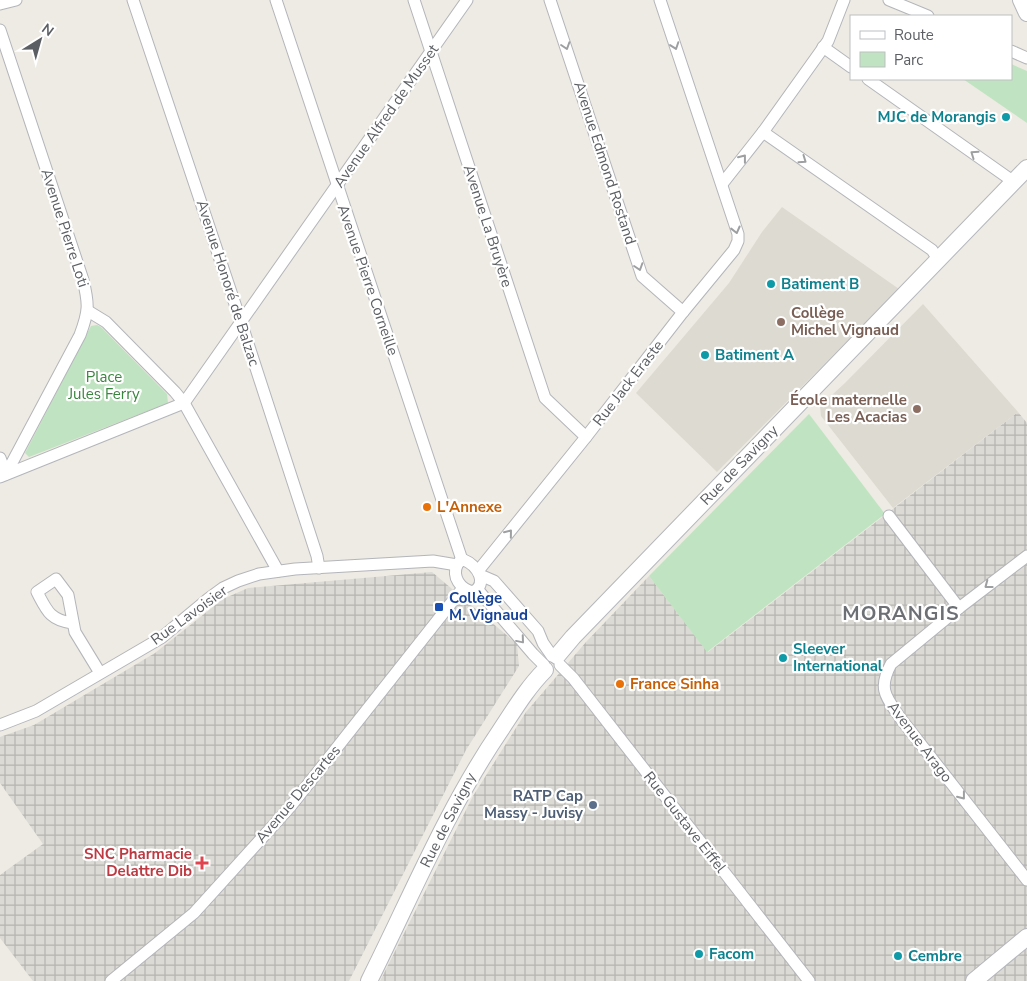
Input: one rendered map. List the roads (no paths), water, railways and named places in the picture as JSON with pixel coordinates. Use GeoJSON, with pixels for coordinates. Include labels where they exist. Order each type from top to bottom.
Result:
{"type":"FeatureCollection","features":[{"type":"Feature","properties":{"kind":"street"},"geometry":{"type":"LineString","coordinates":[[0,4],[16,0]]}},
{"type":"Feature","properties":{"kind":"street","name":"Avenue Honoré de Balzac"},"geometry":{"type":"LineString","coordinates":[[133,0],[241,322],[317,556],[319,568]]}},
{"type":"Feature","properties":{"kind":"street","name":"Avenue Pierre Corneille"},"geometry":{"type":"LineString","coordinates":[[276,0],[460,562]]}},
{"type":"Feature","properties":{"kind":"street","name":"Avenue La Bruyère"},"geometry":{"type":"LineString","coordinates":[[414,0],[545,398],[586,437]]}},
{"type":"Feature","properties":{"kind":"street","name":"Avenue Alfred de Musset"},"geometry":{"type":"LineString","coordinates":[[184,403],[467,0]]}},
{"type":"Feature","properties":{"kind":"street","name":"Avenue Edmond Rostand"},"geometry":{"type":"LineString","coordinates":[[550,0],[642,276],[683,312]]}},
{"type":"Feature","properties":{"kind":"street"},"geometry":{"type":"LineString","coordinates":[[660,0],[722,184]]}},
{"type":"Feature","properties":{"kind":"street"},"geometry":{"type":"LineString","coordinates":[[722,184],[763,132],[823,47],[830,36],[844,0]]}},
{"type":"Feature","properties":{"kind":"street"},"geometry":{"type":"LineString","coordinates":[[889,0],[926,15]]}},
{"type":"Feature","properties":{"kind":"street"},"geometry":{"type":"LineString","coordinates":[[1021,0],[1027,13]]}},
{"type":"Feature","properties":{"kind":"street","name":"Avenue Pierre Loti"},"geometry":{"type":"LineString","coordinates":[[0,30],[83,280],[88,311],[80,335],[3,476]]}},
{"type":"Feature","properties":{"kind":"street"},"geometry":{"type":"LineString","coordinates":[[823,47],[850,66]]}},
{"type":"Feature","properties":{"kind":"street"},"geometry":{"type":"LineString","coordinates":[[1012,51],[1027,58]]}},
{"type":"Feature","properties":{"kind":"street"},"geometry":{"type":"LineString","coordinates":[[869,80],[1014,182]]}},
{"type":"Feature","properties":{"kind":"street"},"geometry":{"type":"LineString","coordinates":[[763,132],[932,250],[938,259]]}},
{"type":"Feature","properties":{"kind":"street","name":"Rue de Savigny"},"geometry":{"type":"LineString","coordinates":[[369,981],[475,768],[531,684],[572,637],[1027,168]]}},
{"type":"Feature","properties":{"kind":"street","name":"Rue Jack Eraste"},"geometry":{"type":"LineString","coordinates":[[479,573],[683,312],[734,250],[738,241],[738,234],[722,184]]}},
{"type":"Feature","properties":{"kind":"street"},"geometry":{"type":"LineString","coordinates":[[88,311],[106,322],[184,403],[278,571]]}},
{"type":"Feature","properties":{"kind":"street"},"geometry":{"type":"LineString","coordinates":[[0,458],[3,476],[184,403]]}},
{"type":"Feature","properties":{"kind":"street"},"geometry":{"type":"LineString","coordinates":[[889,516],[959,608]]}},
{"type":"Feature","properties":{"kind":"street","name":"Avenue Arago"},"geometry":{"type":"LineString","coordinates":[[1027,556],[959,608],[891,664],[884,685],[885,695],[902,719],[1027,880]]}},
{"type":"Feature","properties":{"kind":"street","name":"Rue Lavoisier"},"geometry":{"type":"LineString","coordinates":[[0,725],[36,711],[161,638],[208,598],[223,588],[259,574],[278,571],[433,561],[460,562]]}},
{"type":"Feature","properties":{"kind":"street"},"geometry":{"type":"LineString","coordinates":[[460,562],[471,562],[479,573],[481,580],[478,590],[473,592],[463,588],[456,576],[460,562]]}},
{"type":"Feature","properties":{"kind":"street"},"geometry":{"type":"LineString","coordinates":[[479,573],[494,581],[538,631],[552,662]]}},
{"type":"Feature","properties":{"kind":"street","name":"Avenue Descartes"},"geometry":{"type":"LineString","coordinates":[[111,981],[194,913],[302,791],[463,588]]}},
{"type":"Feature","properties":{"kind":"street"},"geometry":{"type":"LineString","coordinates":[[478,590],[532,654],[552,662]]}},
{"type":"Feature","properties":{"kind":"street"},"geometry":{"type":"LineString","coordinates":[[72,623],[75,632],[100,673]]}},
{"type":"Feature","properties":{"kind":"street","name":"Rue Gustave Eiffel"},"geometry":{"type":"LineString","coordinates":[[552,662],[573,678],[808,981]]}},
{"type":"Feature","properties":{"kind":"street"},"geometry":{"type":"LineString","coordinates":[[974,981],[1027,937]]}},
{"type":"Feature","properties":{"kind":"place","name":"MJC de Morangis"},"geometry":{"type":"Point","coordinates":[1006,117]}},
{"type":"Feature","properties":{"kind":"place","name":"Batiment B"},"geometry":{"type":"Point","coordinates":[771,284]}},
{"type":"Feature","properties":{"kind":"place","name":"Collège Michel Vignaud"},"geometry":{"type":"Point","coordinates":[781,322]}},
{"type":"Feature","properties":{"kind":"place","name":"Batiment A"},"geometry":{"type":"Point","coordinates":[705,355]}},
{"type":"Feature","properties":{"kind":"place","name":"École maternelle Les Acacias"},"geometry":{"type":"Point","coordinates":[917,409]}},
{"type":"Feature","properties":{"kind":"place","name":"L'Annexe"},"geometry":{"type":"Point","coordinates":[427,507]}},
{"type":"Feature","properties":{"kind":"place","name":"Collège M. Vignaud"},"geometry":{"type":"Point","coordinates":[439,607]}},
{"type":"Feature","properties":{"kind":"place","name":"Sleever International"},"geometry":{"type":"Point","coordinates":[783,658]}},
{"type":"Feature","properties":{"kind":"place","name":"France Sinha"},"geometry":{"type":"Point","coordinates":[620,684]}},
{"type":"Feature","properties":{"kind":"place","name":"RATP Cap Massy - Juvisy"},"geometry":{"type":"Point","coordinates":[593,805]}},
{"type":"Feature","properties":{"kind":"place","name":"SNC Pharmacie Delattre Dib"},"geometry":{"type":"Point","coordinates":[202,863]}},
{"type":"Feature","properties":{"kind":"place","name":"Facom"},"geometry":{"type":"Point","coordinates":[699,954]}},
{"type":"Feature","properties":{"kind":"place","name":"Cembre"},"geometry":{"type":"Point","coordinates":[898,956]}},
{"type":"Feature","properties":{"kind":"district","name":"MORANGIS"},"geometry":{"type":"Point","coordinates":[901,613]}},
{"type":"Feature","properties":{"kind":"park label","name":"Place Jules Ferry"},"geometry":{"type":"Point","coordinates":[104,386]}}]}
